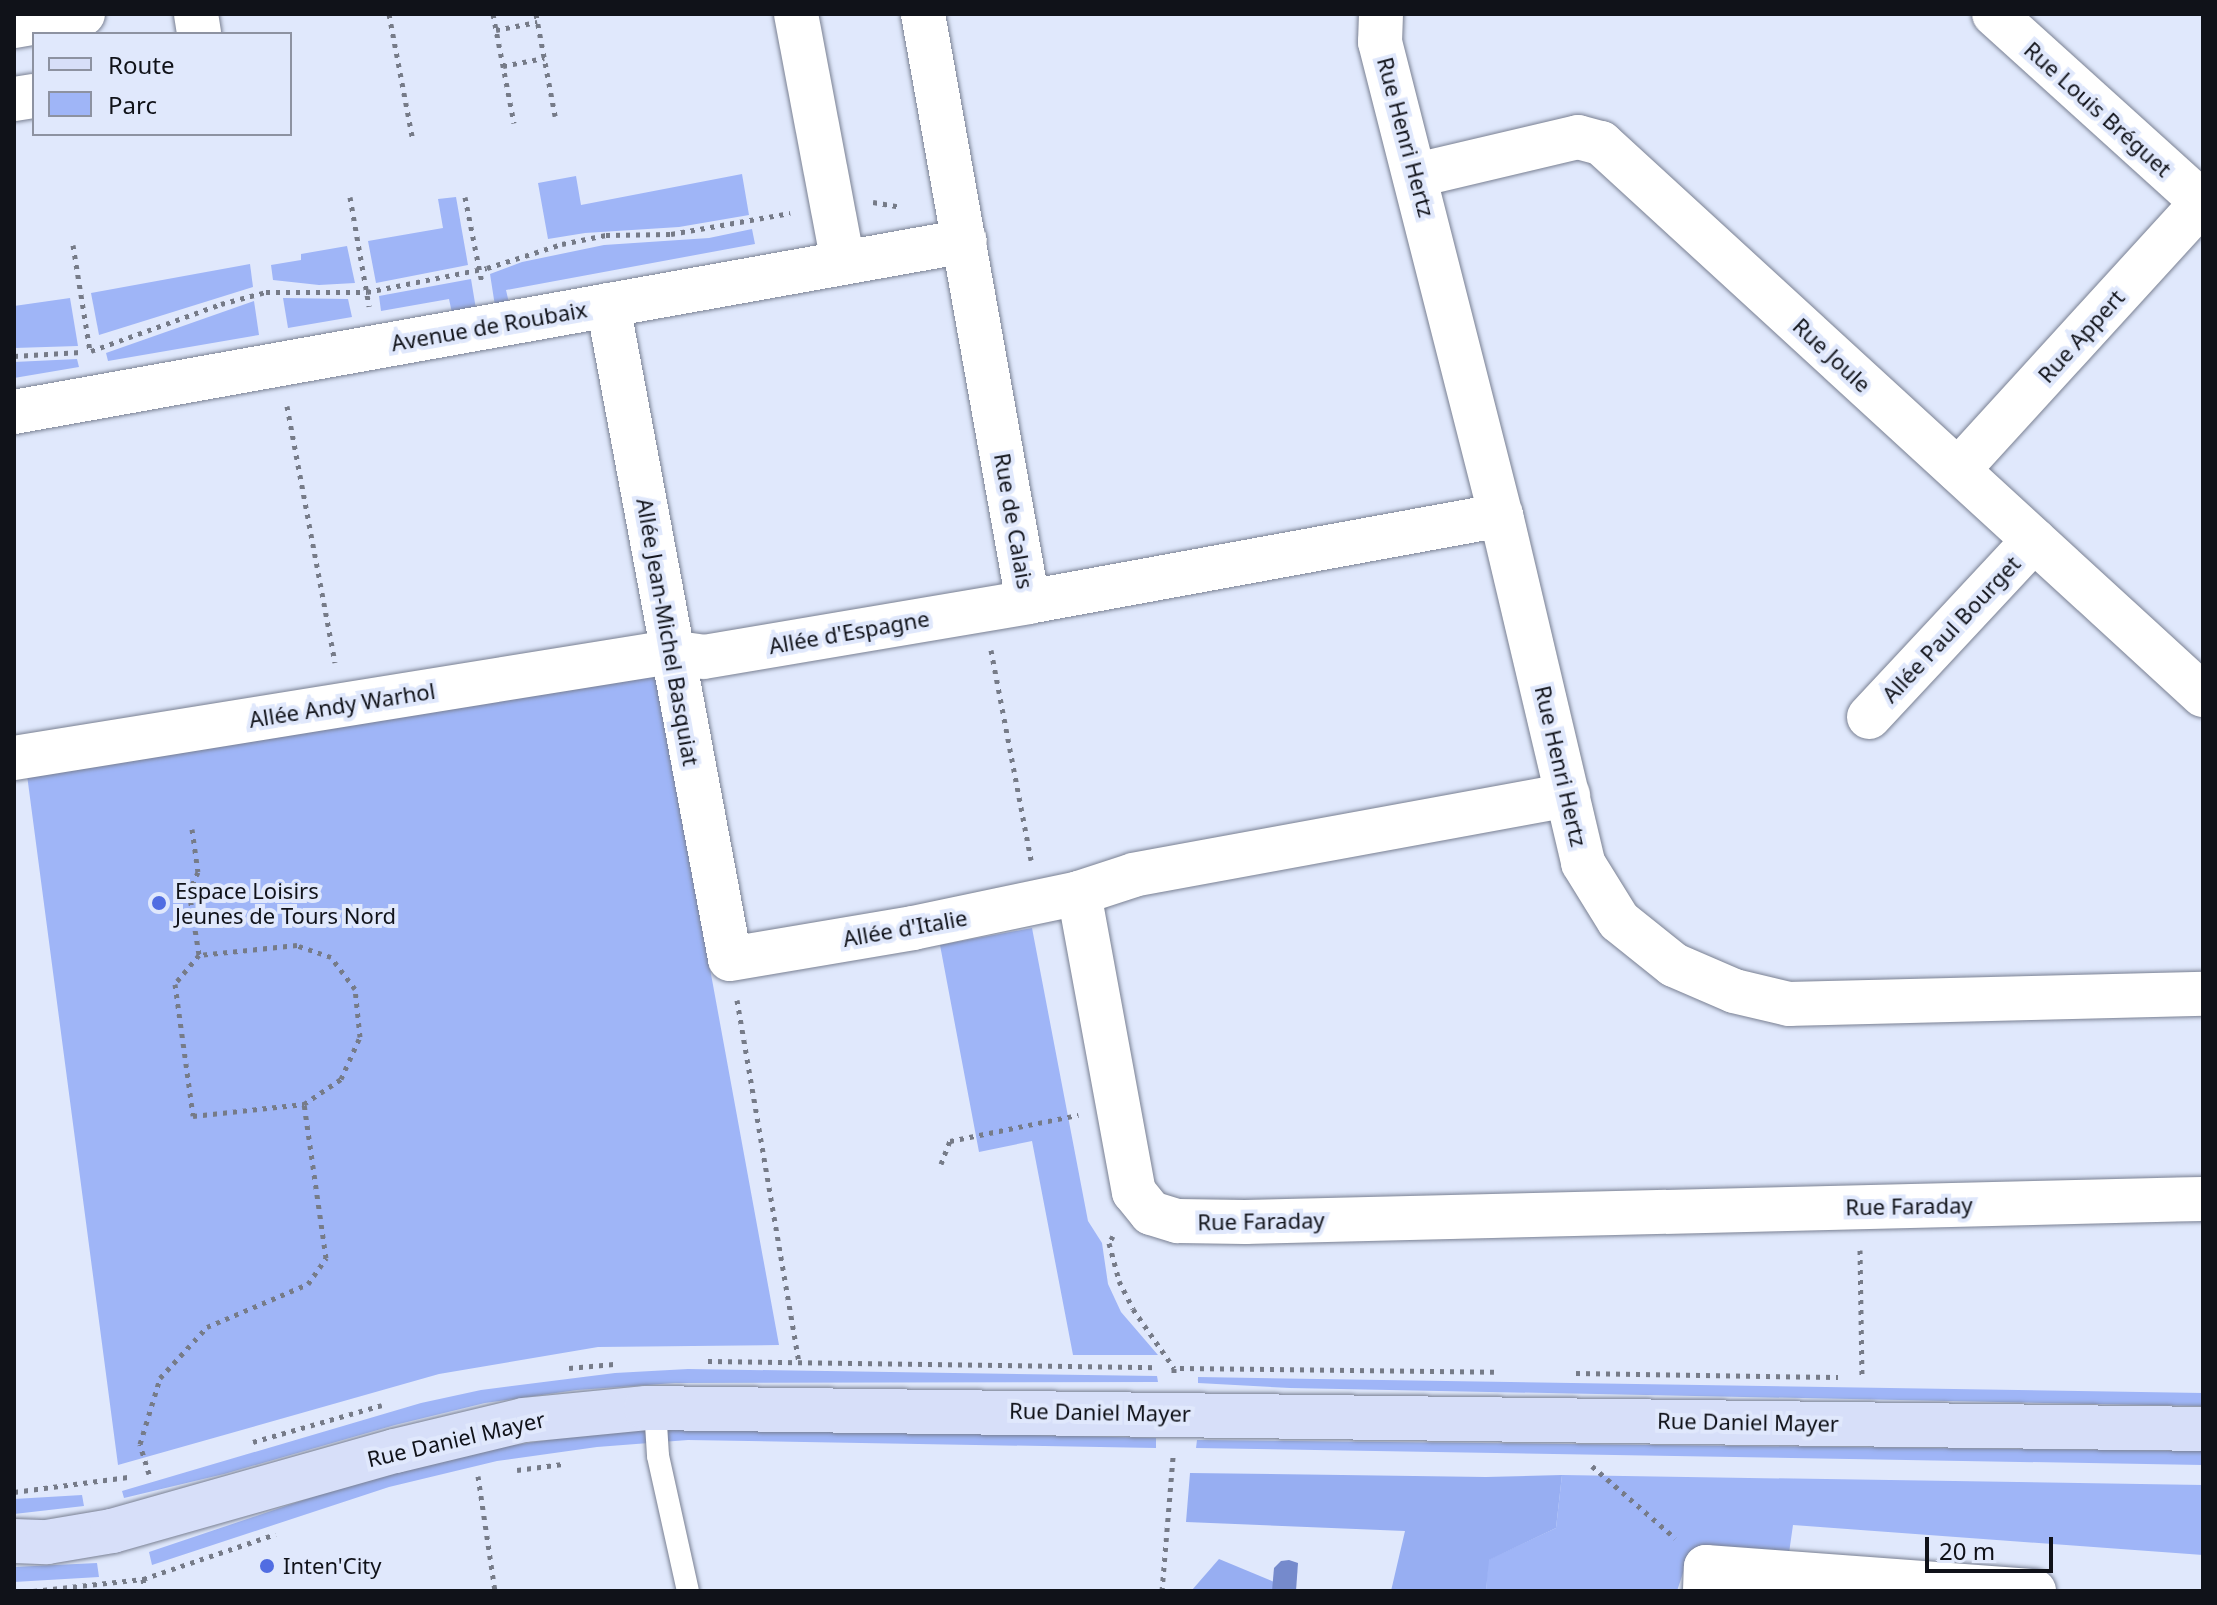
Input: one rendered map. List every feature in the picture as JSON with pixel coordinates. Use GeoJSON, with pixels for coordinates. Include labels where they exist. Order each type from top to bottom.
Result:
{"type":"FeatureCollection","features":[{"type":"Feature","properties":{"kind":"main road","name":"Rue Daniel Mayer"},"geometry":{"type":"LineString","coordinates":[[14,1541],[47,1542],[112,1531],[395,1451],[524,1420],[655,1408],[2203,1429]]}},
{"type":"Feature","properties":{"kind":"street"},"geometry":{"type":"LineString","coordinates":[[14,26],[83,14]]}},
{"type":"Feature","properties":{"kind":"street"},"geometry":{"type":"LineString","coordinates":[[796,14],[843,263]]}},
{"type":"Feature","properties":{"kind":"street","name":"Rue de Calais"},"geometry":{"type":"LineString","coordinates":[[923,14],[1028,602],[1501,515]]}},
{"type":"Feature","properties":{"kind":"street","name":"Rue Henri Hertz"},"geometry":{"type":"LineString","coordinates":[[1381,14],[1380,42],[1417,175],[1583,863],[1619,921],[1674,965],[1734,991],[1789,1004],[1877,1005],[2203,994]]}},
{"type":"Feature","properties":{"kind":"street","name":"Rue Louis Bréguet"},"geometry":{"type":"LineString","coordinates":[[1994,14],[2203,203]]}},
{"type":"Feature","properties":{"kind":"street","name":"Rue Joule"},"geometry":{"type":"LineString","coordinates":[[1417,175],[1578,137],[1601,143],[2203,695]]}},
{"type":"Feature","properties":{"kind":"street","name":"Rue Appert"},"geometry":{"type":"LineString","coordinates":[[1958,470],[2203,203]]}},
{"type":"Feature","properties":{"kind":"street","name":"Avenue de Roubaix"},"geometry":{"type":"LineString","coordinates":[[14,412],[965,241]]}},
{"type":"Feature","properties":{"kind":"street","name":"Allée Jean-Michel Basquiat"},"geometry":{"type":"LineString","coordinates":[[608,305],[670,652],[730,959]]}},
{"type":"Feature","properties":{"kind":"street","name":"Allée Paul Bourget"},"geometry":{"type":"LineString","coordinates":[[1869,717],[2034,540]]}},
{"type":"Feature","properties":{"kind":"street","name":"Allée d'Espagne"},"geometry":{"type":"LineString","coordinates":[[670,652],[704,657],[1028,602]]}},
{"type":"Feature","properties":{"kind":"street","name":"Allée Andy Warhol"},"geometry":{"type":"LineString","coordinates":[[14,758],[670,652]]}},
{"type":"Feature","properties":{"kind":"street"},"geometry":{"type":"LineString","coordinates":[[1151,1213],[1134,1192],[1059,898],[1134,875],[1568,795]]}},
{"type":"Feature","properties":{"kind":"street","name":"Allée d'Italie"},"geometry":{"type":"LineString","coordinates":[[730,959],[1059,898]]}},
{"type":"Feature","properties":{"kind":"street","name":"Rue Faraday"},"geometry":{"type":"LineString","coordinates":[[1151,1213],[1178,1221],[1245,1222],[2203,1199]]}},
{"type":"Feature","properties":{"kind":"street"},"geometry":{"type":"LineString","coordinates":[[1706,1579],[2034,1591]]}},
{"type":"Feature","properties":{"kind":"lane"},"geometry":{"type":"LineString","coordinates":[[655,1408],[658,1456],[688,1591]]}},
{"type":"Feature","properties":{"kind":"path"},"geometry":{"type":"LineString","coordinates":[[389,14],[413,141]]}},
{"type":"Feature","properties":{"kind":"path"},"geometry":{"type":"LineString","coordinates":[[493,14],[514,123]]}},
{"type":"Feature","properties":{"kind":"path"},"geometry":{"type":"LineString","coordinates":[[536,14],[555,116]]}},
{"type":"Feature","properties":{"kind":"path"},"geometry":{"type":"LineString","coordinates":[[496,30],[537,22]]}},
{"type":"Feature","properties":{"kind":"path"},"geometry":{"type":"LineString","coordinates":[[503,66],[544,58]]}},
{"type":"Feature","properties":{"kind":"path"},"geometry":{"type":"LineString","coordinates":[[350,197],[371,315]]}},
{"type":"Feature","properties":{"kind":"path"},"geometry":{"type":"LineString","coordinates":[[465,197],[484,296]]}},
{"type":"Feature","properties":{"kind":"path"},"geometry":{"type":"LineString","coordinates":[[14,356],[90,351],[221,304],[266,292],[367,292],[480,270],[562,244],[606,235],[671,234],[793,213]]}},
{"type":"Feature","properties":{"kind":"path"},"geometry":{"type":"LineString","coordinates":[[73,245],[98,397]]}},
{"type":"Feature","properties":{"kind":"path"},"geometry":{"type":"LineString","coordinates":[[285,396],[343,705]]}},
{"type":"Feature","properties":{"kind":"path"},"geometry":{"type":"LineString","coordinates":[[983,610],[1059,898]]}},
{"type":"Feature","properties":{"kind":"path"},"geometry":{"type":"LineString","coordinates":[[192,829],[198,872],[189,891],[199,955]]}},
{"type":"Feature","properties":{"kind":"path"},"geometry":{"type":"LineString","coordinates":[[297,945],[331,957],[355,989],[360,1037],[341,1079],[304,1104],[193,1116],[175,984],[199,955],[297,945]]}},
{"type":"Feature","properties":{"kind":"path"},"geometry":{"type":"LineString","coordinates":[[730,959],[799,1362]]}},
{"type":"Feature","properties":{"kind":"path"},"geometry":{"type":"LineString","coordinates":[[149,1474],[140,1444],[160,1378],[207,1327],[308,1284],[326,1258],[304,1104]]}},
{"type":"Feature","properties":{"kind":"path"},"geometry":{"type":"LineString","coordinates":[[941,1164],[950,1141],[1079,1115]]}},
{"type":"Feature","properties":{"kind":"path"},"geometry":{"type":"LineString","coordinates":[[1859,1207],[1862,1377]]}},
{"type":"Feature","properties":{"kind":"path"},"geometry":{"type":"LineString","coordinates":[[1151,1213],[1119,1227],[1109,1243],[1119,1281],[1133,1309],[1174,1368],[1173,1459],[1162,1591]]}},
{"type":"Feature","properties":{"kind":"path"},"geometry":{"type":"LineString","coordinates":[[1157,1459],[1188,1459]]}},
{"type":"Feature","properties":{"kind":"path"},"geometry":{"type":"LineString","coordinates":[[503,1472],[575,1462]]}},
{"type":"Feature","properties":{"kind":"path"},"geometry":{"type":"LineString","coordinates":[[1576,1465],[1607,1465]]}},
{"type":"Feature","properties":{"kind":"path"},"geometry":{"type":"LineString","coordinates":[[1591,1465],[1706,1579]]}},
{"type":"Feature","properties":{"kind":"path"},"geometry":{"type":"LineString","coordinates":[[465,1480],[489,1474]]}},
{"type":"Feature","properties":{"kind":"path"},"geometry":{"type":"LineString","coordinates":[[478,1476],[495,1591]]}},
{"type":"Feature","properties":{"kind":"path"},"geometry":{"type":"LineString","coordinates":[[33,1591],[143,1579],[280,1533]]}},
{"type":"Feature","properties":{"kind":"path"},"geometry":{"type":"LineString","coordinates":[[143,1579],[145,1591]]}},
{"type":"Feature","properties":{"kind":"green space"},"geometry":{"type":"Polygon","coordinates":[[[742,174],[749,215],[679,227],[585,233],[548,239],[538,183],[576,176],[581,205],[742,174]]]}},
{"type":"Feature","properties":{"kind":"green space"},"geometry":{"type":"Polygon","coordinates":[[[456,197],[468,265],[376,283],[368,241],[443,228],[438,199],[456,197]]]}},
{"type":"Feature","properties":{"kind":"green space"},"geometry":{"type":"Polygon","coordinates":[[[752,229],[755,244],[506,290],[509,303],[495,306],[490,274],[522,262],[604,245],[709,238],[752,229]]]}},
{"type":"Feature","properties":{"kind":"green space"},"geometry":{"type":"Polygon","coordinates":[[[347,246],[355,283],[319,285],[273,280],[271,265],[301,260],[301,254],[347,246]]]}},
{"type":"Feature","properties":{"kind":"green space"},"geometry":{"type":"Polygon","coordinates":[[[250,264],[253,287],[99,335],[91,293],[250,264]]]}},
{"type":"Feature","properties":{"kind":"green space"},"geometry":{"type":"Polygon","coordinates":[[[471,279],[476,309],[452,313],[449,299],[381,311],[379,296],[471,279]]]}},
{"type":"Feature","properties":{"kind":"green space"},"geometry":{"type":"Polygon","coordinates":[[[70,298],[78,346],[14,348],[14,306],[70,298]]]}},
{"type":"Feature","properties":{"kind":"green space"},"geometry":{"type":"Polygon","coordinates":[[[283,298],[348,299],[352,317],[288,328],[283,298]]]}},
{"type":"Feature","properties":{"kind":"green space"},"geometry":{"type":"Polygon","coordinates":[[[254,301],[259,335],[108,361],[106,353],[254,301]]]}},
{"type":"Feature","properties":{"kind":"green space"},"geometry":{"type":"Polygon","coordinates":[[[77,359],[79,367],[14,378],[14,362],[77,359]]]}},
{"type":"Feature","properties":{"kind":"green space"},"geometry":{"type":"Polygon","coordinates":[[[656,674],[779,1345],[598,1347],[439,1374],[118,1465],[27,775],[656,674]]]}},
{"type":"Feature","properties":{"kind":"green space"},"geometry":{"type":"Polygon","coordinates":[[[1032,928],[1088,1221],[1102,1243],[1108,1284],[1121,1312],[1158,1355],[1073,1355],[1032,1141],[979,1152],[940,945],[1032,928]]]}},
{"type":"Feature","properties":{"kind":"green space"},"geometry":{"type":"Polygon","coordinates":[[[688,1369],[1157,1376],[1158,1382],[675,1383],[577,1390],[485,1403],[124,1498],[122,1491],[421,1403],[481,1390],[615,1373],[688,1369]]]}},
{"type":"Feature","properties":{"kind":"green space"},"geometry":{"type":"Polygon","coordinates":[[[1198,1377],[2203,1393],[2203,1406],[1290,1388],[1198,1383],[1198,1377]]]}},
{"type":"Feature","properties":{"kind":"green space"},"geometry":{"type":"Polygon","coordinates":[[[688,1427],[1156,1438],[1156,1448],[688,1440],[597,1447],[497,1461],[389,1487],[152,1565],[149,1552],[384,1473],[494,1448],[595,1433],[688,1427]]]}},
{"type":"Feature","properties":{"kind":"green space"},"geometry":{"type":"Polygon","coordinates":[[[1197,1440],[2202,1451],[2203,1465],[1196,1448],[1197,1440]]]}},
{"type":"Feature","properties":{"kind":"green space"},"geometry":{"type":"Polygon","coordinates":[[[1562,1475],[2203,1485],[2203,1555],[1793,1525],[1789,1553],[1685,1567],[1677,1591],[1486,1591],[1488,1560],[1556,1528],[1562,1475]]]}},
{"type":"Feature","properties":{"kind":"green space"},"geometry":{"type":"Polygon","coordinates":[[[82,1495],[84,1506],[14,1514],[14,1499],[82,1495]]]}},
{"type":"Feature","properties":{"kind":"green space"},"geometry":{"type":"Polygon","coordinates":[[[97,1563],[99,1577],[14,1582],[14,1567],[97,1563]]]}},
{"type":"Feature","properties":{"kind":"shaded area"},"geometry":{"type":"Polygon","coordinates":[[[1190,1473],[1486,1477],[1562,1475],[1556,1528],[1489,1560],[1486,1591],[1391,1591],[1405,1531],[1186,1522],[1190,1473]]]}},
{"type":"Feature","properties":{"kind":"shaded area"},"geometry":{"type":"Polygon","coordinates":[[[1219,1559],[1296,1591],[1192,1590],[1219,1559]]]}},
{"type":"Feature","properties":{"kind":"shaded area"},"geometry":{"type":"Polygon","coordinates":[[[1281,1561],[1298,1563],[1296,1591],[1272,1591],[1274,1568],[1281,1561]]]}},
{"type":"Feature","properties":{"kind":"place","name":"Espace Loisirs Jeunes de Tours Nord"},"geometry":{"type":"Point","coordinates":[159,903]}},
{"type":"Feature","properties":{"kind":"place","name":"Inten'City"},"geometry":{"type":"Point","coordinates":[267,1566]}}]}
